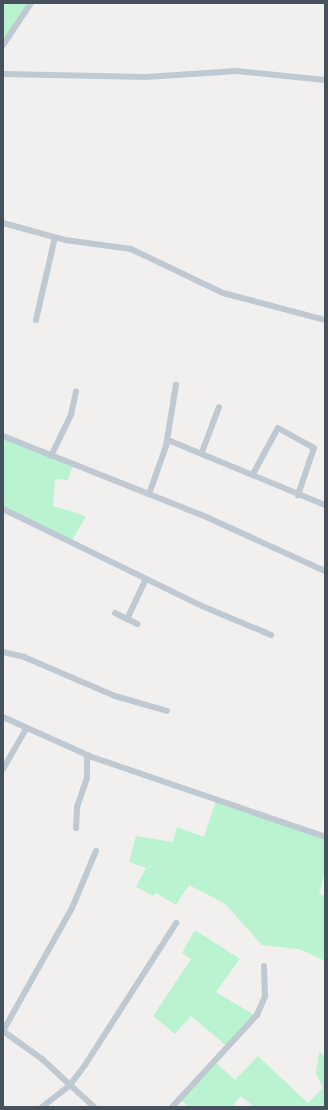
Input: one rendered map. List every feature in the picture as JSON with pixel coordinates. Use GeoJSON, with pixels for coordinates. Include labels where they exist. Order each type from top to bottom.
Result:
{"type":"FeatureCollection","features":[{"type":"Feature","properties":{"kind":"street"},"geometry":{"type":"LineString","coordinates":[[3,44],[31,3]]}},
{"type":"Feature","properties":{"kind":"street"},"geometry":{"type":"LineString","coordinates":[[3,74],[146,77],[236,71],[325,80]]}},
{"type":"Feature","properties":{"kind":"street"},"geometry":{"type":"LineString","coordinates":[[3,223],[55,237],[131,249],[223,293],[325,320]]}},
{"type":"Feature","properties":{"kind":"street"},"geometry":{"type":"LineString","coordinates":[[36,320],[55,237]]}},
{"type":"Feature","properties":{"kind":"street"},"geometry":{"type":"LineString","coordinates":[[149,494],[168,440],[176,385]]}},
{"type":"Feature","properties":{"kind":"street"},"geometry":{"type":"LineString","coordinates":[[51,456],[71,415],[76,392]]}},
{"type":"Feature","properties":{"kind":"street"},"geometry":{"type":"LineString","coordinates":[[202,452],[219,407]]}},
{"type":"Feature","properties":{"kind":"street"},"geometry":{"type":"LineString","coordinates":[[253,474],[278,428],[315,450],[298,495]]}},
{"type":"Feature","properties":{"kind":"street"},"geometry":{"type":"LineString","coordinates":[[3,436],[149,494],[325,571]]}},
{"type":"Feature","properties":{"kind":"street"},"geometry":{"type":"LineString","coordinates":[[168,440],[202,452],[298,495],[325,505]]}},
{"type":"Feature","properties":{"kind":"street"},"geometry":{"type":"LineString","coordinates":[[3,510],[146,579],[272,635]]}},
{"type":"Feature","properties":{"kind":"street"},"geometry":{"type":"LineString","coordinates":[[127,619],[146,579]]}},
{"type":"Feature","properties":{"kind":"street"},"geometry":{"type":"LineString","coordinates":[[115,613],[138,624]]}},
{"type":"Feature","properties":{"kind":"street"},"geometry":{"type":"LineString","coordinates":[[3,652],[24,657],[115,696],[167,711]]}},
{"type":"Feature","properties":{"kind":"street"},"geometry":{"type":"LineString","coordinates":[[3,717],[26,729],[87,755],[325,837]]}},
{"type":"Feature","properties":{"kind":"street"},"geometry":{"type":"LineString","coordinates":[[3,769],[26,729]]}},
{"type":"Feature","properties":{"kind":"street"},"geometry":{"type":"LineString","coordinates":[[76,828],[77,807],[87,778],[87,755]]}},
{"type":"Feature","properties":{"kind":"street"},"geometry":{"type":"LineString","coordinates":[[94,1107],[70,1085],[3,1031],[72,908],[96,851]]}},
{"type":"Feature","properties":{"kind":"street"},"geometry":{"type":"LineString","coordinates":[[42,1107],[70,1085],[176,923]]}},
{"type":"Feature","properties":{"kind":"street"},"geometry":{"type":"LineString","coordinates":[[172,1107],[256,1016],[265,996],[264,966]]}},
{"type":"Feature","properties":{"kind":"green space"},"geometry":{"type":"Polygon","coordinates":[[[3,3],[31,3],[3,45],[3,3]]]}},
{"type":"Feature","properties":{"kind":"green space"},"geometry":{"type":"Polygon","coordinates":[[[3,436],[73,465],[68,480],[55,479],[53,506],[86,516],[70,544],[3,509],[3,436]]]}},
{"type":"Feature","properties":{"kind":"green space"},"geometry":{"type":"Polygon","coordinates":[[[216,800],[325,837],[325,872],[319,894],[325,896],[325,961],[299,949],[262,945],[224,903],[189,885],[176,905],[156,893],[153,896],[136,887],[146,868],[129,862],[136,836],[173,842],[177,827],[204,837],[216,800]]]}},
{"type":"Feature","properties":{"kind":"green space"},"geometry":{"type":"Polygon","coordinates":[[[195,930],[240,959],[216,992],[256,1016],[228,1047],[191,1016],[175,1034],[153,1016],[191,959],[182,953],[195,930]]]}},
{"type":"Feature","properties":{"kind":"green space"},"geometry":{"type":"Polygon","coordinates":[[[319,1052],[325,1056],[325,1107],[254,1107],[241,1096],[232,1107],[189,1107],[180,1099],[215,1062],[235,1080],[258,1056],[308,1103],[323,1088],[316,1073],[319,1052]]]}}]}
